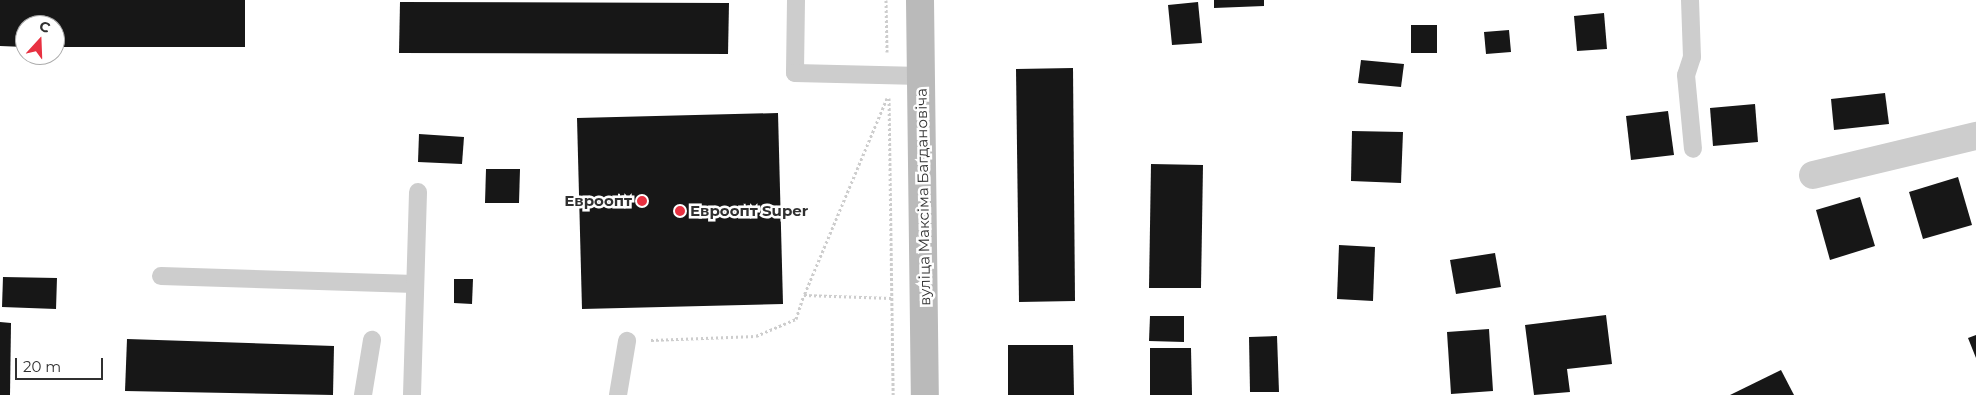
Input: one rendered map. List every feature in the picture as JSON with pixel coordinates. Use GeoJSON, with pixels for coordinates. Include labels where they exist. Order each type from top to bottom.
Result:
{"type":"FeatureCollection","features":[{"type":"Feature","properties":{"kind":"main road","name":"вуліца Максіма Багдановіча"},"geometry":{"type":"LineString","coordinates":[[920,0],[925,395]]}},
{"type":"Feature","properties":{"kind":"street"},"geometry":{"type":"LineString","coordinates":[[1813,175],[1976,136]]}},
{"type":"Feature","properties":{"kind":"lane"},"geometry":{"type":"LineString","coordinates":[[796,0],[795,72],[921,76]]}},
{"type":"Feature","properties":{"kind":"lane"},"geometry":{"type":"LineString","coordinates":[[1690,0],[1692,57],[1686,75],[1693,149]]}},
{"type":"Feature","properties":{"kind":"lane"},"geometry":{"type":"LineString","coordinates":[[412,395],[418,192]]}},
{"type":"Feature","properties":{"kind":"lane"},"geometry":{"type":"LineString","coordinates":[[161,276],[415,284]]}},
{"type":"Feature","properties":{"kind":"lane"},"geometry":{"type":"LineString","coordinates":[[363,395],[372,340]]}},
{"type":"Feature","properties":{"kind":"lane"},"geometry":{"type":"LineString","coordinates":[[618,395],[626,342]]}},
{"type":"Feature","properties":{"kind":"path"},"geometry":{"type":"LineString","coordinates":[[886,0],[887,75]]}},
{"type":"Feature","properties":{"kind":"path"},"geometry":{"type":"LineString","coordinates":[[626,342],[756,336],[796,319],[804,295],[889,93],[893,395]]}},
{"type":"Feature","properties":{"kind":"path"},"geometry":{"type":"LineString","coordinates":[[804,295],[891,298]]}},
{"type":"Feature","properties":{"kind":"building"},"geometry":{"type":"Polygon","coordinates":[[[0,0],[245,0],[245,47],[65,47],[65,15],[15,15],[15,47],[0,46],[0,0]]]}},
{"type":"Feature","properties":{"kind":"building"},"geometry":{"type":"Polygon","coordinates":[[[1214,0],[1264,0],[1264,6],[1214,8],[1214,0]]]}},
{"type":"Feature","properties":{"kind":"building"},"geometry":{"type":"Polygon","coordinates":[[[400,2],[729,3],[728,54],[399,53],[400,2]]]}},
{"type":"Feature","properties":{"kind":"building"},"geometry":{"type":"Polygon","coordinates":[[[1198,2],[1202,43],[1172,45],[1168,5],[1198,2]]]}},
{"type":"Feature","properties":{"kind":"building"},"geometry":{"type":"Polygon","coordinates":[[[1604,13],[1607,49],[1577,51],[1574,16],[1604,13]]]}},
{"type":"Feature","properties":{"kind":"building"},"geometry":{"type":"Polygon","coordinates":[[[1411,25],[1437,25],[1437,53],[1411,53],[1411,25]]]}},
{"type":"Feature","properties":{"kind":"building"},"geometry":{"type":"Polygon","coordinates":[[[1509,30],[1511,52],[1486,54],[1484,32],[1509,30]]]}},
{"type":"Feature","properties":{"kind":"building"},"geometry":{"type":"Polygon","coordinates":[[[1361,60],[1404,64],[1401,87],[1358,83],[1361,60]]]}},
{"type":"Feature","properties":{"kind":"building"},"geometry":{"type":"Polygon","coordinates":[[[1073,68],[1075,301],[1019,302],[1016,69],[1073,68]]]}},
{"type":"Feature","properties":{"kind":"building"},"geometry":{"type":"Polygon","coordinates":[[[1885,93],[1889,124],[1834,130],[1831,99],[1885,93]]]}},
{"type":"Feature","properties":{"kind":"building"},"geometry":{"type":"Polygon","coordinates":[[[1755,104],[1758,142],[1713,146],[1710,108],[1755,104]]]}},
{"type":"Feature","properties":{"kind":"building"},"geometry":{"type":"Polygon","coordinates":[[[1668,111],[1674,155],[1631,160],[1626,116],[1668,111]]]}},
{"type":"Feature","properties":{"kind":"building","name":"Евроопт Super"},"geometry":{"type":"Polygon","coordinates":[[[778,113],[783,304],[582,309],[577,118],[778,113]]]}},
{"type":"Feature","properties":{"kind":"building"},"geometry":{"type":"Polygon","coordinates":[[[1352,131],[1403,132],[1401,183],[1351,181],[1352,131]]]}},
{"type":"Feature","properties":{"kind":"building"},"geometry":{"type":"Polygon","coordinates":[[[419,134],[464,137],[462,164],[418,162],[419,134]]]}},
{"type":"Feature","properties":{"kind":"building"},"geometry":{"type":"Polygon","coordinates":[[[1151,164],[1203,165],[1201,288],[1149,288],[1151,164]]]}},
{"type":"Feature","properties":{"kind":"building"},"geometry":{"type":"Polygon","coordinates":[[[486,169],[520,169],[519,203],[485,203],[486,169]]]}},
{"type":"Feature","properties":{"kind":"building"},"geometry":{"type":"Polygon","coordinates":[[[1958,177],[1972,225],[1923,239],[1909,192],[1958,177]]]}},
{"type":"Feature","properties":{"kind":"building"},"geometry":{"type":"Polygon","coordinates":[[[1860,197],[1875,246],[1830,260],[1816,210],[1860,197]]]}},
{"type":"Feature","properties":{"kind":"building"},"geometry":{"type":"Polygon","coordinates":[[[1339,245],[1375,247],[1373,301],[1337,299],[1339,245]]]}},
{"type":"Feature","properties":{"kind":"building"},"geometry":{"type":"Polygon","coordinates":[[[1495,253],[1501,287],[1456,294],[1450,260],[1495,253]]]}},
{"type":"Feature","properties":{"kind":"building"},"geometry":{"type":"Polygon","coordinates":[[[3,277],[57,278],[56,309],[2,307],[3,277]]]}},
{"type":"Feature","properties":{"kind":"building"},"geometry":{"type":"Polygon","coordinates":[[[454,279],[473,279],[472,304],[454,303],[454,279]]]}},
{"type":"Feature","properties":{"kind":"building"},"geometry":{"type":"Polygon","coordinates":[[[1606,315],[1612,364],[1567,369],[1570,392],[1534,395],[1525,325],[1606,315]]]}},
{"type":"Feature","properties":{"kind":"building"},"geometry":{"type":"Polygon","coordinates":[[[1150,316],[1184,316],[1184,342],[1149,341],[1150,316]]]}},
{"type":"Feature","properties":{"kind":"building"},"geometry":{"type":"Polygon","coordinates":[[[0,322],[11,323],[10,395],[0,395],[0,322]]]}},
{"type":"Feature","properties":{"kind":"building"},"geometry":{"type":"Polygon","coordinates":[[[1489,329],[1493,391],[1451,394],[1447,332],[1489,329]]]}},
{"type":"Feature","properties":{"kind":"building"},"geometry":{"type":"Polygon","coordinates":[[[1976,335],[1976,358],[1968,338],[1976,335]]]}},
{"type":"Feature","properties":{"kind":"building"},"geometry":{"type":"Polygon","coordinates":[[[1277,336],[1279,392],[1250,392],[1249,337],[1277,336]]]}},
{"type":"Feature","properties":{"kind":"building"},"geometry":{"type":"Polygon","coordinates":[[[127,339],[334,346],[333,395],[125,391],[127,339]]]}},
{"type":"Feature","properties":{"kind":"building"},"geometry":{"type":"Polygon","coordinates":[[[1008,345],[1073,345],[1074,395],[1008,395],[1008,345]]]}},
{"type":"Feature","properties":{"kind":"building"},"geometry":{"type":"Polygon","coordinates":[[[1150,348],[1191,348],[1192,395],[1150,395],[1150,348]]]}},
{"type":"Feature","properties":{"kind":"building"},"geometry":{"type":"Polygon","coordinates":[[[1781,370],[1794,395],[1730,395],[1781,370]]]}},
{"type":"Feature","properties":{"kind":"place","name":"Евроопт"},"geometry":{"type":"Point","coordinates":[642,201]}},
{"type":"Feature","properties":{"kind":"place","name":"Евроопт Super"},"geometry":{"type":"Point","coordinates":[680,211]}}]}
